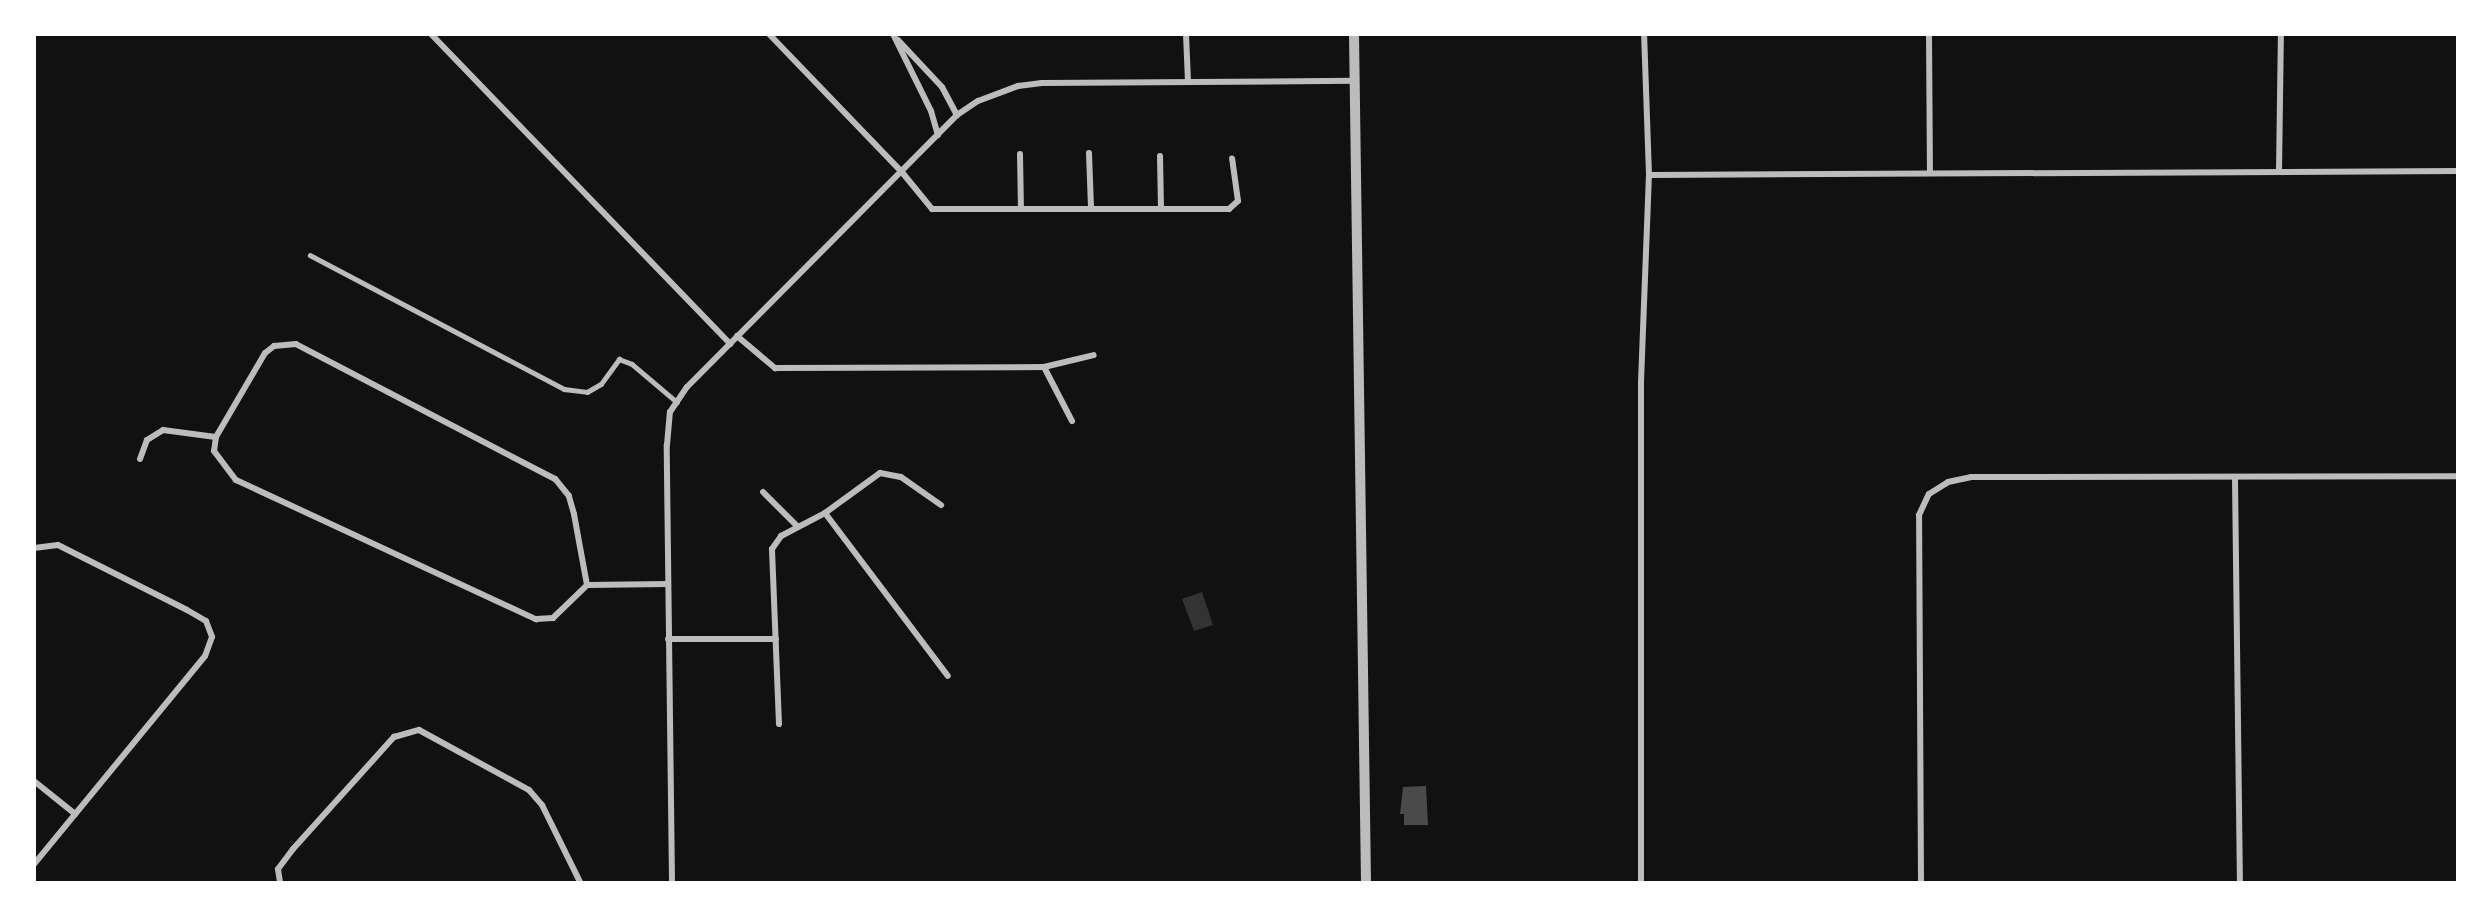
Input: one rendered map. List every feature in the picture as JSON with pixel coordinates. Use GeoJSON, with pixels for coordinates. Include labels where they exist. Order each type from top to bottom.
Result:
{"type":"FeatureCollection","features":[{"type":"Feature","properties":{"kind":"street"},"geometry":{"type":"LineString","coordinates":[[431,34],[730,344]]}},
{"type":"Feature","properties":{"kind":"street"},"geometry":{"type":"LineString","coordinates":[[769,34],[901,171],[932,209],[1234,206],[1238,201],[1232,158]]}},
{"type":"Feature","properties":{"kind":"street"},"geometry":{"type":"LineString","coordinates":[[1186,34],[1188,82]]}},
{"type":"Feature","properties":{"kind":"street"},"geometry":{"type":"LineString","coordinates":[[1354,34],[1357,81],[1366,882]]}},
{"type":"Feature","properties":{"kind":"street"},"geometry":{"type":"LineString","coordinates":[[1641,882],[1641,382],[1649,175],[1644,34]]}},
{"type":"Feature","properties":{"kind":"street"},"geometry":{"type":"LineString","coordinates":[[1929,34],[1930,172]]}},
{"type":"Feature","properties":{"kind":"street"},"geometry":{"type":"LineString","coordinates":[[2279,171],[2281,34]]}},
{"type":"Feature","properties":{"kind":"street"},"geometry":{"type":"LineString","coordinates":[[894,35],[931,111],[938,135]]}},
{"type":"Feature","properties":{"kind":"street"},"geometry":{"type":"LineString","coordinates":[[894,35],[942,87],[957,115]]}},
{"type":"Feature","properties":{"kind":"street"},"geometry":{"type":"LineString","coordinates":[[672,882],[667,445],[670,412],[677,402],[737,336],[957,115],[978,101],[1018,86],[1357,81]]}},
{"type":"Feature","properties":{"kind":"street"},"geometry":{"type":"LineString","coordinates":[[1020,153],[1021,209]]}},
{"type":"Feature","properties":{"kind":"street"},"geometry":{"type":"LineString","coordinates":[[1089,153],[1090,208]]}},
{"type":"Feature","properties":{"kind":"street"},"geometry":{"type":"LineString","coordinates":[[1160,156],[1161,207]]}},
{"type":"Feature","properties":{"kind":"street"},"geometry":{"type":"LineString","coordinates":[[1649,175],[2457,171]]}},
{"type":"Feature","properties":{"kind":"street"},"geometry":{"type":"LineString","coordinates":[[737,336],[775,368],[1044,367],[1094,355]]}},
{"type":"Feature","properties":{"kind":"street"},"geometry":{"type":"LineString","coordinates":[[587,585],[569,496],[555,479],[296,344],[274,346],[265,353],[216,437],[214,451],[236,480],[536,619],[553,618],[587,585],[668,584]]}},
{"type":"Feature","properties":{"kind":"street"},"geometry":{"type":"LineString","coordinates":[[1044,367],[1072,421]]}},
{"type":"Feature","properties":{"kind":"street"},"geometry":{"type":"LineString","coordinates":[[140,459],[147,440],[163,430],[216,437]]}},
{"type":"Feature","properties":{"kind":"street"},"geometry":{"type":"LineString","coordinates":[[779,724],[772,549],[781,536],[825,513],[880,473],[902,477],[941,505]]}},
{"type":"Feature","properties":{"kind":"street"},"geometry":{"type":"LineString","coordinates":[[1921,882],[1920,515],[1929,494],[1948,482],[1971,477],[2235,479],[2457,476]]}},
{"type":"Feature","properties":{"kind":"street"},"geometry":{"type":"LineString","coordinates":[[2235,479],[2240,882]]}},
{"type":"Feature","properties":{"kind":"street"},"geometry":{"type":"LineString","coordinates":[[763,492],[797,526]]}},
{"type":"Feature","properties":{"kind":"street"},"geometry":{"type":"LineString","coordinates":[[825,513],[948,676]]}},
{"type":"Feature","properties":{"kind":"street"},"geometry":{"type":"LineString","coordinates":[[34,548],[58,545],[206,621],[212,637],[205,656],[34,864]]}},
{"type":"Feature","properties":{"kind":"street"},"geometry":{"type":"LineString","coordinates":[[668,639],[776,639]]}},
{"type":"Feature","properties":{"kind":"street"},"geometry":{"type":"LineString","coordinates":[[279,882],[278,869],[288,856],[394,737],[419,730],[530,790],[542,805],[580,882]]}},
{"type":"Feature","properties":{"kind":"street"},"geometry":{"type":"LineString","coordinates":[[34,781],[75,814]]}},
{"type":"Feature","properties":{"kind":"lane"},"geometry":{"type":"LineString","coordinates":[[310,255],[564,389],[587,392],[594,388],[618,359],[632,364],[677,402]]}},
{"type":"Feature","properties":{"kind":"shaded area"},"geometry":{"type":"Polygon","coordinates":[[[1202,592],[1213,625],[1194,631],[1182,599],[1202,592]]]}},
{"type":"Feature","properties":{"kind":"building"},"geometry":{"type":"Polygon","coordinates":[[[1426,786],[1428,825],[1404,825],[1404,814],[1400,814],[1403,787],[1426,786]]]}}]}
